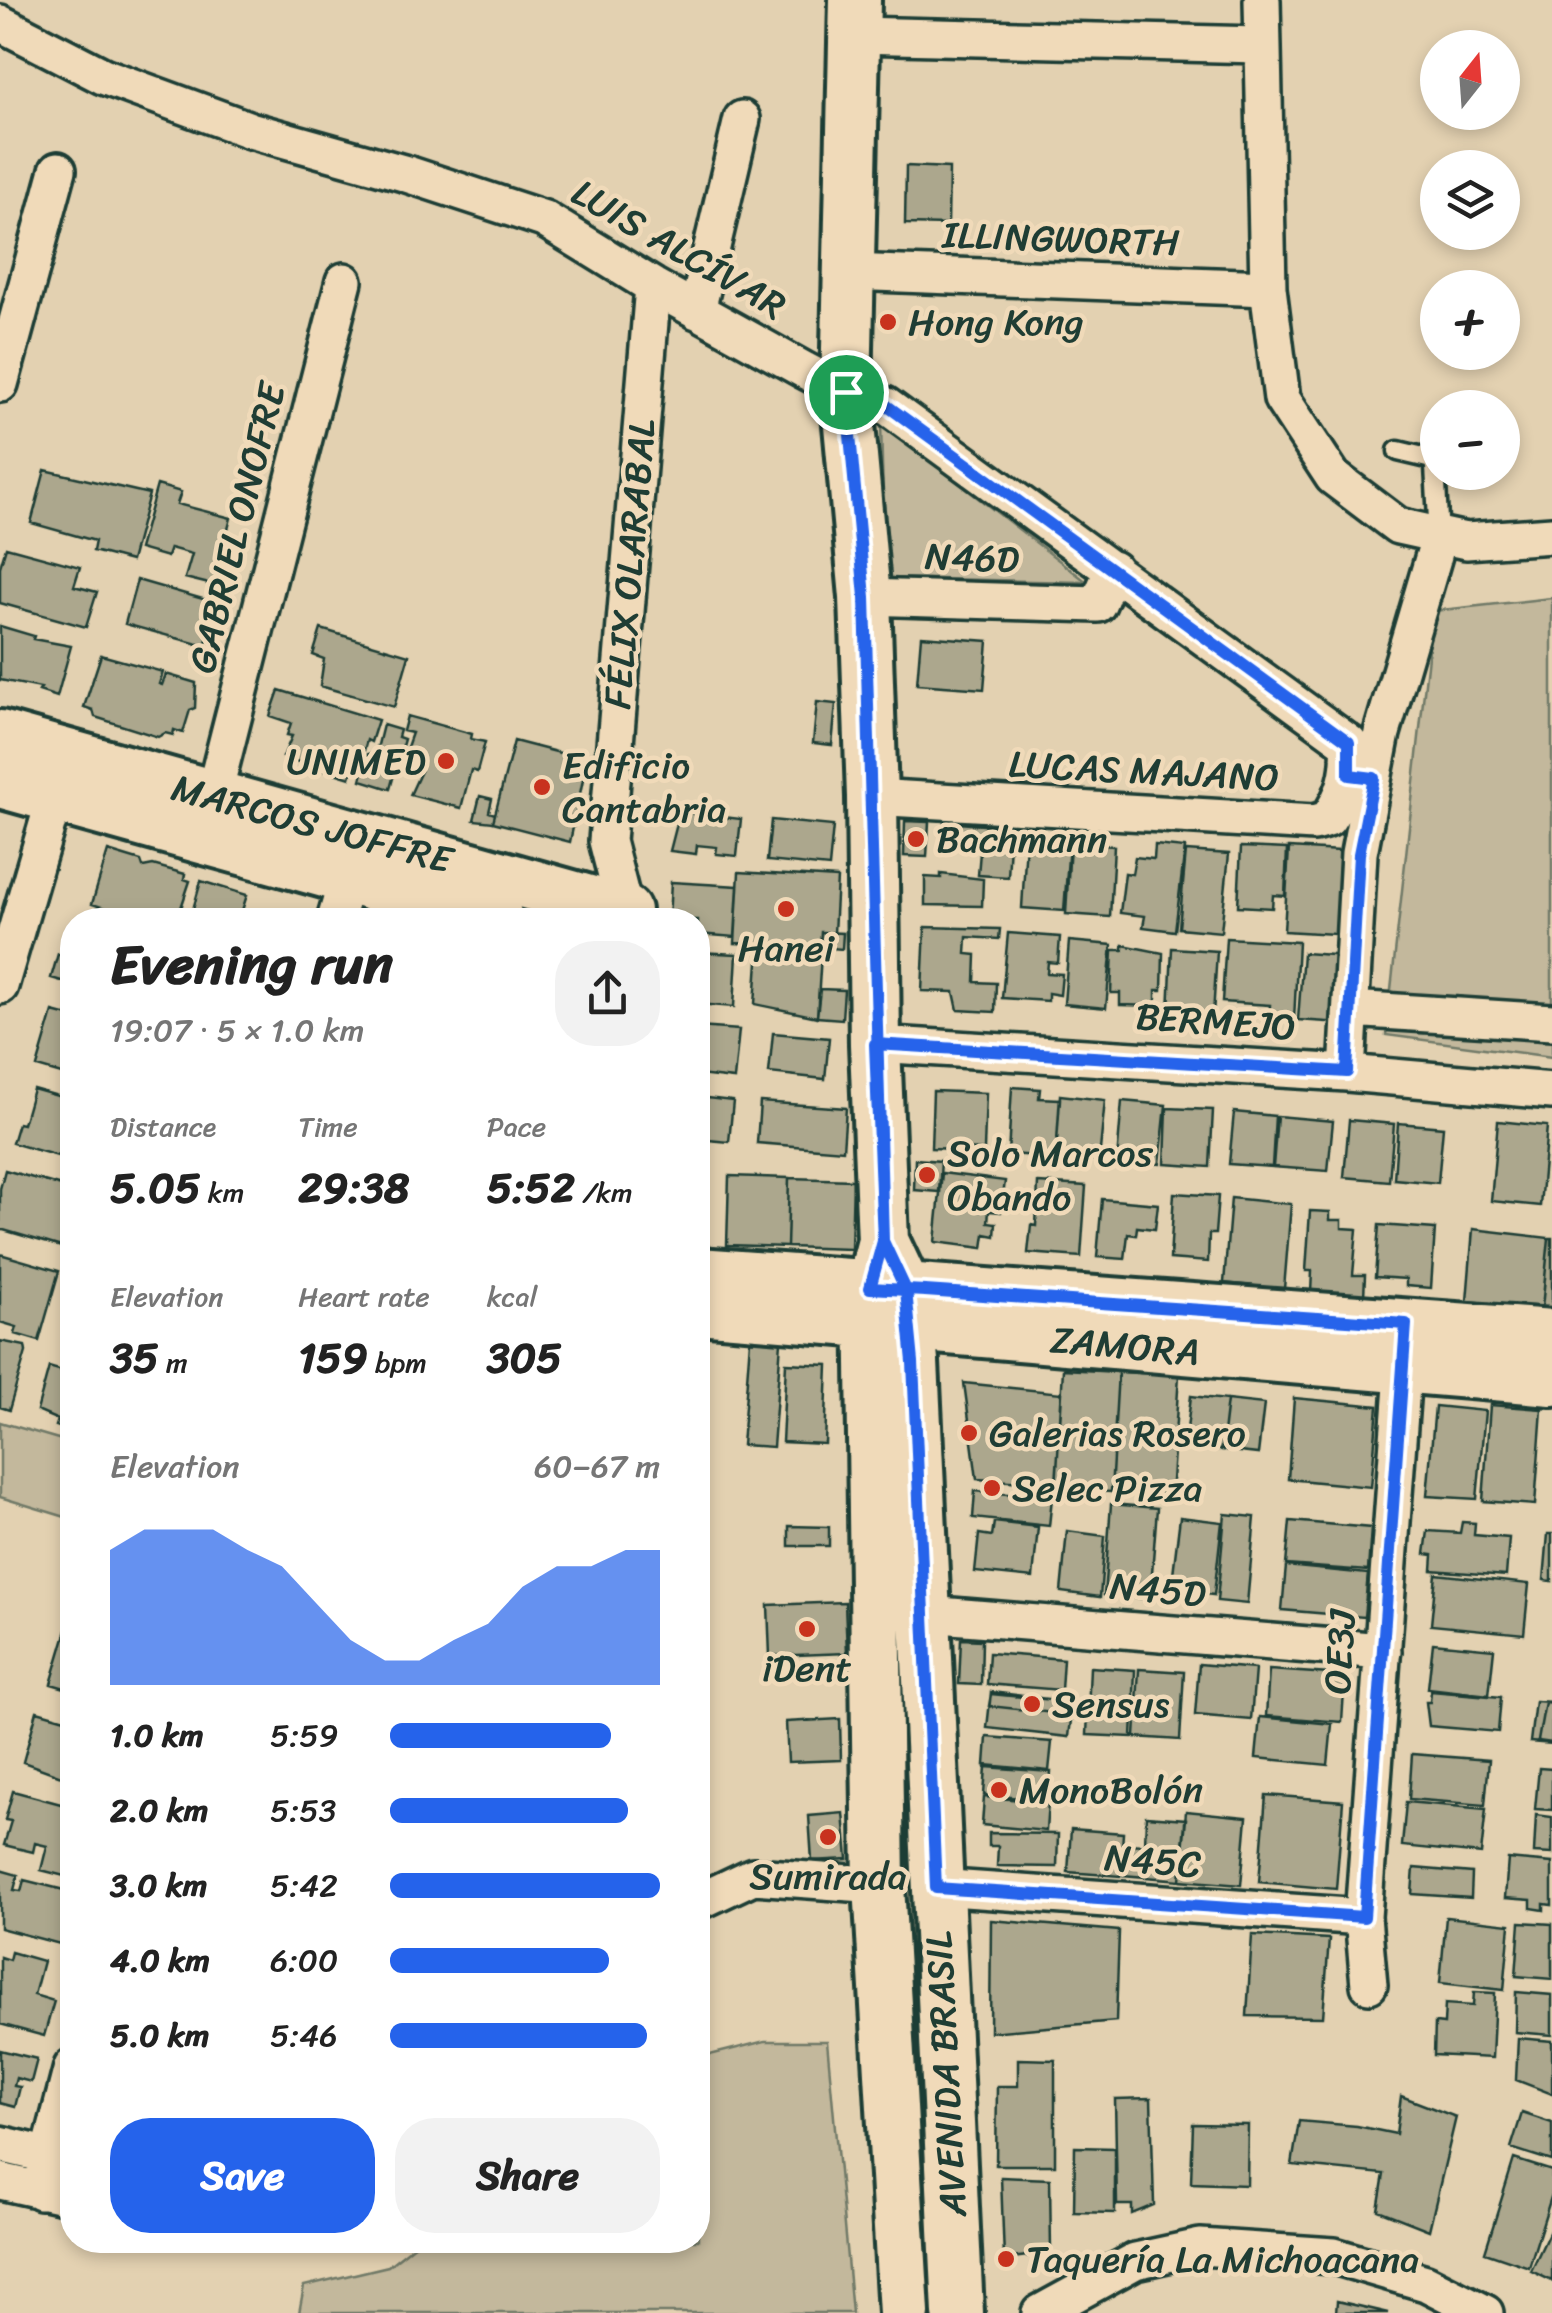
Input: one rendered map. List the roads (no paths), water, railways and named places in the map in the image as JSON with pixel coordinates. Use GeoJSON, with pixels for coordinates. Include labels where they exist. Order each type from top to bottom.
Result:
{"type":"FeatureCollection","features":[{"type":"Feature","properties":{"kind":"street"},"geometry":{"type":"LineString","coordinates":[[1262,0],[1268,288],[1282,400],[1333,477],[1398,526],[1466,542],[1550,541]]}},
{"type":"Feature","properties":{"kind":"street"},"geometry":{"type":"LineString","coordinates":[[854,17],[1260,45]]}},
{"type":"Feature","properties":{"kind":"street","name":"AVENIDA BRASIL"},"geometry":{"type":"LineString","coordinates":[[854,17],[846,392],[865,597],[883,1241],[927,1614],[936,1888],[958,2313]]}},
{"type":"Feature","properties":{"kind":"street","name":"LUIS ALCÍVAR"},"geometry":{"type":"LineString","coordinates":[[0,22],[102,76],[250,130],[544,218],[697,311],[846,392],[886,405],[1114,569],[1357,765]]}},
{"type":"Feature","properties":{"kind":"street"},"geometry":{"type":"LineString","coordinates":[[697,311],[742,119]]}},
{"type":"Feature","properties":{"kind":"street"},"geometry":{"type":"LineString","coordinates":[[0,384],[58,170]]}},
{"type":"Feature","properties":{"kind":"street","name":"ILLINGWORTH"},"geometry":{"type":"LineString","coordinates":[[849,272],[1268,288]]}},
{"type":"Feature","properties":{"kind":"street","name":"GABRIEL ONOFRE"},"geometry":{"type":"LineString","coordinates":[[213,797],[344,281]]}},
{"type":"Feature","properties":{"kind":"street","name":"FÉLIX OLARABAL"},"geometry":{"type":"LineString","coordinates":[[602,908],[652,286]]}},
{"type":"Feature","properties":{"kind":"street"},"geometry":{"type":"LineString","coordinates":[[1347,1072],[1359,854],[1357,765],[1382,733],[1440,538]]}},
{"type":"Feature","properties":{"kind":"street","name":"N46D"},"geometry":{"type":"LineString","coordinates":[[865,597],[1098,604],[1114,569]]}},
{"type":"Feature","properties":{"kind":"street","name":"MARCOS JOFFRE"},"geometry":{"type":"LineString","coordinates":[[0,736],[213,797],[348,878],[572,908]]}},
{"type":"Feature","properties":{"kind":"street","name":"LUCAS MAJANO"},"geometry":{"type":"LineString","coordinates":[[872,796],[1314,823],[1328,819],[1357,765]]}},
{"type":"Feature","properties":{"kind":"street","name":"MARCOS JOFFRE"},"geometry":{"type":"LineString","coordinates":[[0,782],[455,908]]}},
{"type":"Feature","properties":{"kind":"street"},"geometry":{"type":"LineString","coordinates":[[0,986],[56,797]]}},
{"type":"Feature","properties":{"kind":"street"},"geometry":{"type":"LineString","coordinates":[[1352,1008],[1552,1022]]}},
{"type":"Feature","properties":{"kind":"street","name":"BERMEJO"},"geometry":{"type":"LineString","coordinates":[[875,1044],[1347,1072],[1552,1091]]}},
{"type":"Feature","properties":{"kind":"street","name":"ZAMORA"},"geometry":{"type":"LineString","coordinates":[[710,1275],[889,1307]]}},
{"type":"Feature","properties":{"kind":"street","name":"AVENIDA BRASIL"},"geometry":{"type":"LineString","coordinates":[[889,1307],[879,1884],[904,2313]]}},
{"type":"Feature","properties":{"kind":"street","name":"ZAMORA"},"geometry":{"type":"LineString","coordinates":[[710,1308],[889,1307],[1405,1347],[1552,1380]]}},
{"type":"Feature","properties":{"kind":"street","name":"ZAMORA"},"geometry":{"type":"LineString","coordinates":[[1405,1347],[1552,1334]]}},
{"type":"Feature","properties":{"kind":"street","name":"OE3J"},"geometry":{"type":"LineString","coordinates":[[1369,1985],[1364,1917],[1405,1347]]}},
{"type":"Feature","properties":{"kind":"street","name":"N45D"},"geometry":{"type":"LineString","coordinates":[[927,1614],[1383,1651]]}},
{"type":"Feature","properties":{"kind":"street"},"geometry":{"type":"LineString","coordinates":[[710,1896],[753,1876],[879,1884]]}},
{"type":"Feature","properties":{"kind":"street","name":"N45C"},"geometry":{"type":"LineString","coordinates":[[936,1888],[1364,1917]]}},
{"type":"Feature","properties":{"kind":"street"},"geometry":{"type":"LineString","coordinates":[[0,2144],[60,2159]]}},
{"type":"Feature","properties":{"kind":"street"},"geometry":{"type":"LineString","coordinates":[[0,2181],[56,2194],[60,2166]]}},
{"type":"Feature","properties":{"kind":"street"},"geometry":{"type":"LineString","coordinates":[[1040,2313],[1135,2261],[1200,2248],[1334,2256],[1426,2283],[1485,2313]]}},
{"type":"Feature","properties":{"kind":"lane"},"geometry":{"type":"LineString","coordinates":[[1398,451],[1432,460],[1435,466],[1440,538]]}},
{"type":"Feature","properties":{"kind":"place","name":"Hong Kong"},"geometry":{"type":"Point","coordinates":[888,322]}},
{"type":"Feature","properties":{"kind":"place","name":"UNIMED"},"geometry":{"type":"Point","coordinates":[446,761]}},
{"type":"Feature","properties":{"kind":"place","name":"Edificio Cantabria"},"geometry":{"type":"Point","coordinates":[542,787]}},
{"type":"Feature","properties":{"kind":"place","name":"Bachmann"},"geometry":{"type":"Point","coordinates":[916,839]}},
{"type":"Feature","properties":{"kind":"place","name":"Hanei"},"geometry":{"type":"Point","coordinates":[786,909]}},
{"type":"Feature","properties":{"kind":"place","name":"Solo Marcos Obando"},"geometry":{"type":"Point","coordinates":[927,1175]}},
{"type":"Feature","properties":{"kind":"place","name":"Galerias Rosero"},"geometry":{"type":"Point","coordinates":[969,1433]}},
{"type":"Feature","properties":{"kind":"place","name":"Selec Pizza"},"geometry":{"type":"Point","coordinates":[992,1488]}},
{"type":"Feature","properties":{"kind":"place","name":"iDent"},"geometry":{"type":"Point","coordinates":[807,1629]}},
{"type":"Feature","properties":{"kind":"place","name":"Sensus"},"geometry":{"type":"Point","coordinates":[1032,1704]}},
{"type":"Feature","properties":{"kind":"place","name":"MonoBolón"},"geometry":{"type":"Point","coordinates":[999,1790]}},
{"type":"Feature","properties":{"kind":"place","name":"Sumirada"},"geometry":{"type":"Point","coordinates":[828,1837]}},
{"type":"Feature","properties":{"kind":"place","name":"Taquería La Michoacana"},"geometry":{"type":"Point","coordinates":[1006,2259]}}]}
